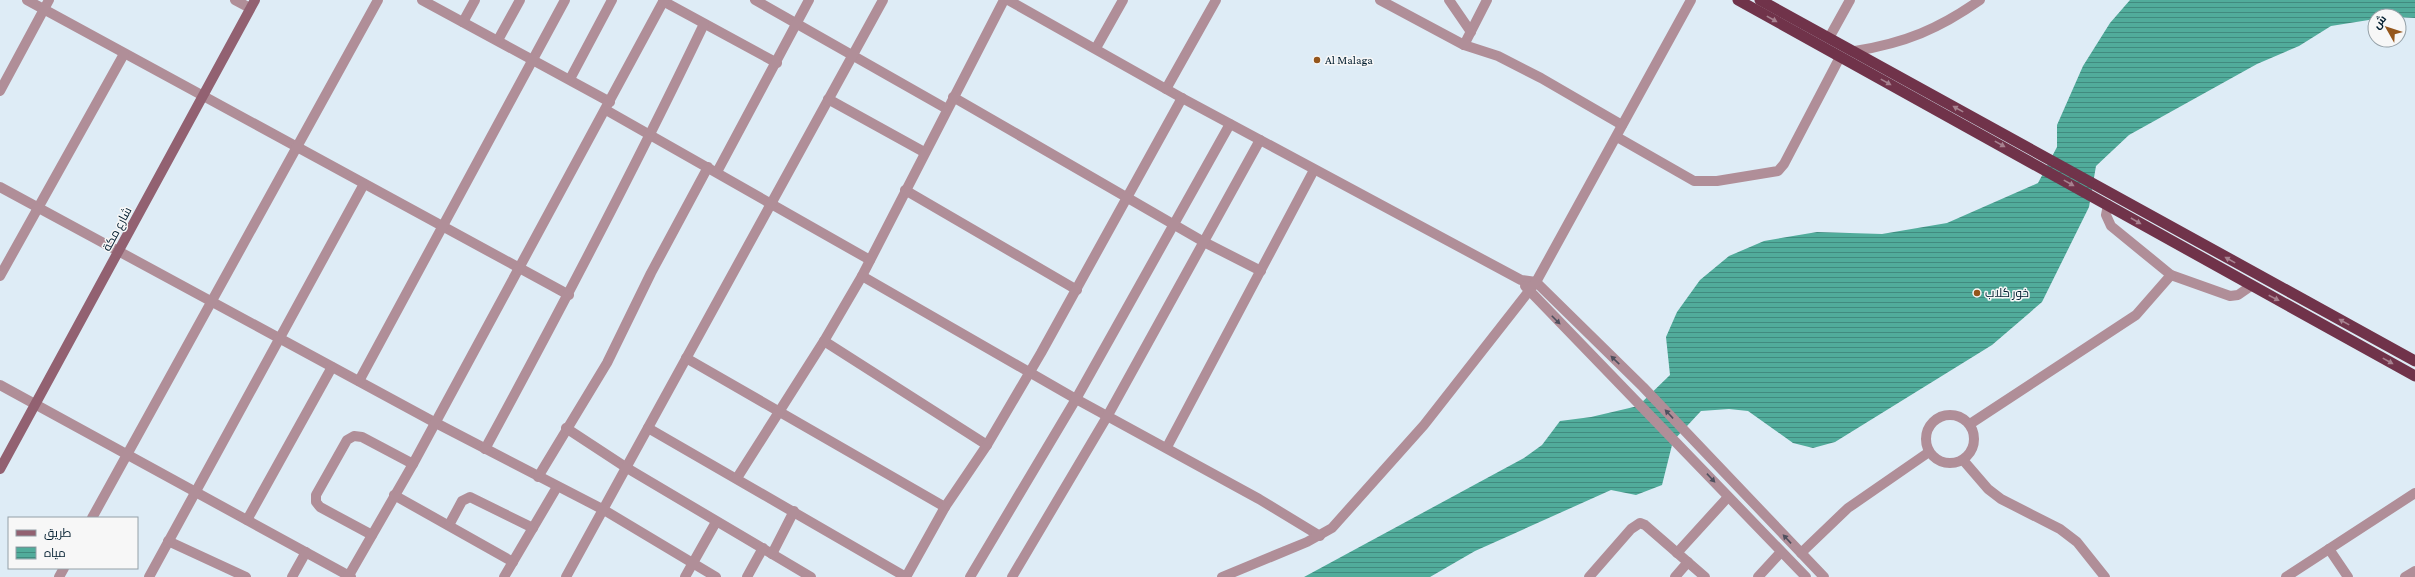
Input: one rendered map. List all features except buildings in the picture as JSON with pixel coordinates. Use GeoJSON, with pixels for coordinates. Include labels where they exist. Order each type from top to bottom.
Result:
{"type":"FeatureCollection","features":[{"type":"Feature","properties":{"kind":"highway"},"geometry":{"type":"LineString","coordinates":[[1738,0],[1840,57],[1927,98]]}},
{"type":"Feature","properties":{"kind":"highway"},"geometry":{"type":"LineString","coordinates":[[1760,0],[1855,51],[1927,98],[2038,160],[2105,204],[2415,376]]}},
{"type":"Feature","properties":{"kind":"highway"},"geometry":{"type":"LineString","coordinates":[[2038,160],[2107,191],[2415,361]]}},
{"type":"Feature","properties":{"kind":"main road","name":"شارع مكة"},"geometry":{"type":"LineString","coordinates":[[0,469],[120,252],[253,4]]}},
{"type":"Feature","properties":{"kind":"street"},"geometry":{"type":"LineString","coordinates":[[27,0],[569,295]]}},
{"type":"Feature","properties":{"kind":"street"},"geometry":{"type":"LineString","coordinates":[[0,90],[49,0]]}},
{"type":"Feature","properties":{"kind":"street"},"geometry":{"type":"LineString","coordinates":[[235,0],[253,4]]}},
{"type":"Feature","properties":{"kind":"street"},"geometry":{"type":"LineString","coordinates":[[93,517],[378,0]]}},
{"type":"Feature","properties":{"kind":"street"},"geometry":{"type":"LineString","coordinates":[[463,22],[475,0]]}},
{"type":"Feature","properties":{"kind":"street"},"geometry":{"type":"LineString","coordinates":[[498,40],[520,0]]}},
{"type":"Feature","properties":{"kind":"street"},"geometry":{"type":"LineString","coordinates":[[359,381],[565,0]]}},
{"type":"Feature","properties":{"kind":"street"},"geometry":{"type":"LineString","coordinates":[[570,79],[612,0]]}},
{"type":"Feature","properties":{"kind":"street"},"geometry":{"type":"LineString","coordinates":[[538,477],[566,428],[607,363],[651,273],[712,169],[777,63],[809,0]]}},
{"type":"Feature","properties":{"kind":"street"},"geometry":{"type":"LineString","coordinates":[[566,577],[627,468],[770,203],[883,0]]}},
{"type":"Feature","properties":{"kind":"street"},"geometry":{"type":"LineString","coordinates":[[737,478],[824,341],[862,276],[924,152],[1004,0]]}},
{"type":"Feature","properties":{"kind":"street"},"geometry":{"type":"LineString","coordinates":[[1008,0],[1314,170],[1521,280],[1536,282],[1643,387],[1824,577]]}},
{"type":"Feature","properties":{"kind":"street"},"geometry":{"type":"LineString","coordinates":[[1096,48],[1123,0]]}},
{"type":"Feature","properties":{"kind":"street"},"geometry":{"type":"LineString","coordinates":[[1166,89],[1216,0]]}},
{"type":"Feature","properties":{"kind":"street"},"geometry":{"type":"LineString","coordinates":[[1380,0],[1464,45],[1498,56],[1622,125]]}},
{"type":"Feature","properties":{"kind":"street"},"geometry":{"type":"LineString","coordinates":[[1449,0],[1471,32]]}},
{"type":"Feature","properties":{"kind":"street"},"geometry":{"type":"LineString","coordinates":[[1464,45],[1487,0]]}},
{"type":"Feature","properties":{"kind":"street"},"geometry":{"type":"LineString","coordinates":[[1222,577],[1320,536],[1345,516],[1408,444],[1536,282],[1691,0]]}},
{"type":"Feature","properties":{"kind":"street"},"geometry":{"type":"LineString","coordinates":[[1829,38],[1850,0]]}},
{"type":"Feature","properties":{"kind":"street"},"geometry":{"type":"LineString","coordinates":[[1855,51],[1885,47],[1923,34],[1959,15],[1980,0]]}},
{"type":"Feature","properties":{"kind":"street"},"geometry":{"type":"LineString","coordinates":[[426,1],[570,79],[651,134],[870,260]]}},
{"type":"Feature","properties":{"kind":"street"},"geometry":{"type":"LineString","coordinates":[[0,385],[349,576],[413,464],[434,422],[664,1],[777,63]]}},
{"type":"Feature","properties":{"kind":"street"},"geometry":{"type":"LineString","coordinates":[[761,1],[852,56],[947,109]]}},
{"type":"Feature","properties":{"kind":"street"},"geometry":{"type":"LineString","coordinates":[[485,449],[569,295],[651,134],[704,24]]}},
{"type":"Feature","properties":{"kind":"street"},"geometry":{"type":"LineString","coordinates":[[0,276],[124,54]]}},
{"type":"Feature","properties":{"kind":"street"},"geometry":{"type":"LineString","coordinates":[[1616,137],[1694,181],[1717,181],[1778,171],[1784,164],[1840,57]]}},
{"type":"Feature","properties":{"kind":"street"},"geometry":{"type":"LineString","coordinates":[[953,97],[1204,242],[1261,271]]}},
{"type":"Feature","properties":{"kind":"street"},"geometry":{"type":"LineString","coordinates":[[648,428],[737,478],[906,577],[945,507],[987,445],[1030,373],[1128,199],[1182,98]]}},
{"type":"Feature","properties":{"kind":"street"},"geometry":{"type":"LineString","coordinates":[[828,99],[924,152]]}},
{"type":"Feature","properties":{"kind":"street"},"geometry":{"type":"LineString","coordinates":[[970,577],[1076,399],[1230,124]]}},
{"type":"Feature","properties":{"kind":"street"},"geometry":{"type":"LineString","coordinates":[[1012,577],[1108,415],[1260,140]]}},
{"type":"Feature","properties":{"kind":"street"},"geometry":{"type":"LineString","coordinates":[[1166,447],[1314,170]]}},
{"type":"Feature","properties":{"kind":"street"},"geometry":{"type":"LineString","coordinates":[[149,577],[197,492],[364,184]]}},
{"type":"Feature","properties":{"kind":"street"},"geometry":{"type":"LineString","coordinates":[[0,187],[434,422],[604,510],[716,577]]}},
{"type":"Feature","properties":{"kind":"street"},"geometry":{"type":"LineString","coordinates":[[905,190],[1077,290]]}},
{"type":"Feature","properties":{"kind":"street"},"geometry":{"type":"LineString","coordinates":[[2105,204],[2106,215],[2111,226],[2171,275],[2230,296],[2238,295],[2251,286]]}},
{"type":"Feature","properties":{"kind":"street"},"geometry":{"type":"LineString","coordinates":[[1970,424],[2136,315],[2171,275]]}},
{"type":"Feature","properties":{"kind":"street"},"geometry":{"type":"LineString","coordinates":[[862,276],[1076,399],[1108,415],[1259,499],[1320,536]]}},
{"type":"Feature","properties":{"kind":"street"},"geometry":{"type":"LineString","coordinates":[[1521,280],[1529,292],[1633,397],[1806,577]]}},
{"type":"Feature","properties":{"kind":"street"},"geometry":{"type":"LineString","coordinates":[[824,341],[987,445]]}},
{"type":"Feature","properties":{"kind":"street"},"geometry":{"type":"LineString","coordinates":[[686,358],[780,410],[945,507]]}},
{"type":"Feature","properties":{"kind":"street"},"geometry":{"type":"LineString","coordinates":[[247,520],[332,367]]}},
{"type":"Feature","properties":{"kind":"street"},"geometry":{"type":"LineString","coordinates":[[1948,414],[1956,415],[1970,424],[1974,434],[1974,444],[1970,453],[1963,460],[1956,463],[1941,462],[1929,452],[1926,436],[1928,428],[1936,419],[1948,414]]}},
{"type":"Feature","properties":{"kind":"street"},"geometry":{"type":"LineString","coordinates":[[566,428],[627,468],[810,577]]}},
{"type":"Feature","properties":{"kind":"street"},"geometry":{"type":"LineString","coordinates":[[372,535],[320,507],[316,502],[316,495],[347,440],[354,436],[362,437],[413,464]]}},
{"type":"Feature","properties":{"kind":"street"},"geometry":{"type":"LineString","coordinates":[[1801,553],[1848,508],[1929,452]]}},
{"type":"Feature","properties":{"kind":"street"},"geometry":{"type":"LineString","coordinates":[[1963,460],[1988,489],[2002,499],[2054,526],[2077,542],[2105,577]]}},
{"type":"Feature","properties":{"kind":"street"},"geometry":{"type":"LineString","coordinates":[[504,577],[557,487]]}},
{"type":"Feature","properties":{"kind":"street"},"geometry":{"type":"LineString","coordinates":[[2286,577],[2415,493]]}},
{"type":"Feature","properties":{"kind":"street"},"geometry":{"type":"LineString","coordinates":[[394,495],[513,562]]}},
{"type":"Feature","properties":{"kind":"street"},"geometry":{"type":"LineString","coordinates":[[449,525],[462,501],[470,496],[533,528]]}},
{"type":"Feature","properties":{"kind":"street"},"geometry":{"type":"LineString","coordinates":[[1677,553],[1728,497]]}},
{"type":"Feature","properties":{"kind":"street"},"geometry":{"type":"LineString","coordinates":[[772,554],[794,511]]}},
{"type":"Feature","properties":{"kind":"street"},"geometry":{"type":"LineString","coordinates":[[685,577],[716,522]]}},
{"type":"Feature","properties":{"kind":"street"},"geometry":{"type":"LineString","coordinates":[[1589,577],[1631,529],[1640,523],[1705,577]]}},
{"type":"Feature","properties":{"kind":"street"},"geometry":{"type":"LineString","coordinates":[[168,541],[246,577]]}},
{"type":"Feature","properties":{"kind":"street"},"geometry":{"type":"LineString","coordinates":[[747,577],[763,548]]}},
{"type":"Feature","properties":{"kind":"street"},"geometry":{"type":"LineString","coordinates":[[2329,549],[2348,577]]}},
{"type":"Feature","properties":{"kind":"street"},"geometry":{"type":"LineString","coordinates":[[292,577],[306,552]]}},
{"type":"Feature","properties":{"kind":"street"},"geometry":{"type":"LineString","coordinates":[[1758,577],[1781,552]]}},
{"type":"Feature","properties":{"kind":"street"},"geometry":{"type":"LineString","coordinates":[[1675,577],[1688,562]]}},
{"type":"Feature","properties":{"kind":"street"},"geometry":{"type":"LineString","coordinates":[[2405,577],[2415,571]]}},
{"type":"Feature","properties":{"kind":"water"},"geometry":{"type":"Polygon","coordinates":[[[2130,0],[2415,0],[2415,18],[2407,18],[2407,8],[2367,8],[2367,20],[2331,26],[2299,46],[2257,64],[2129,135],[2096,166],[2089,207],[2042,302],[1992,345],[1835,442],[1813,448],[1793,443],[1748,411],[1729,409],[1701,411],[1673,441],[1662,485],[1636,495],[1611,490],[1475,551],[1430,577],[1304,577],[1524,458],[1542,445],[1560,421],[1591,417],[1638,406],[1670,375],[1666,337],[1677,312],[1700,280],[1729,256],[1764,241],[1817,232],[1882,234],[1947,223],[2038,183],[2057,147],[2057,125],[2083,66],[2110,23],[2130,0]]]}},
{"type":"Feature","properties":{"kind":"place","name":"Al Malaga"},"geometry":{"type":"Point","coordinates":[1317,60]}},
{"type":"Feature","properties":{"kind":"place","name":"خور كلاب"},"geometry":{"type":"Point","coordinates":[1977,293]}}]}
